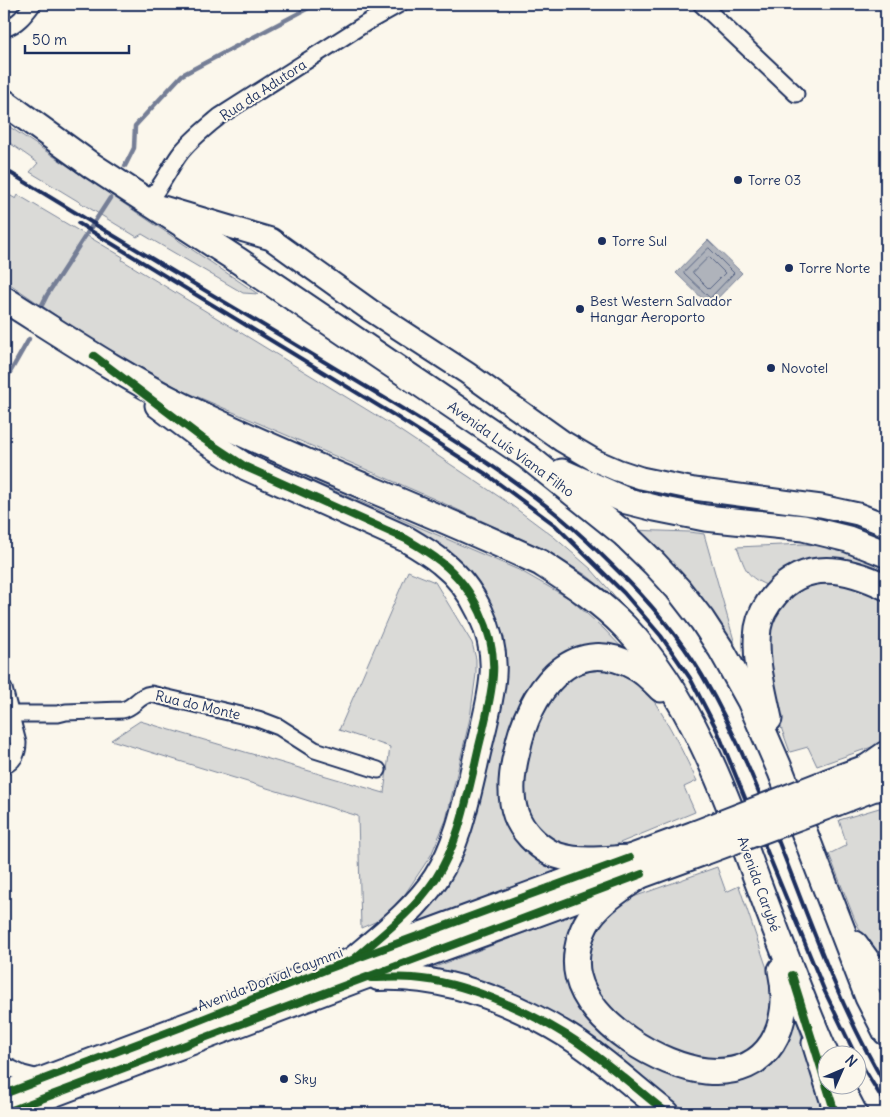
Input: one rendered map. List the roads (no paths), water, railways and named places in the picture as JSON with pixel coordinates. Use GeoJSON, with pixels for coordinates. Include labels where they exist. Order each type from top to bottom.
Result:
{"type":"FeatureCollection","features":[{"type":"Feature","properties":{"kind":"highway","name":"Avenida Luís Viana Filho"},"geometry":{"type":"LineString","coordinates":[[4,102],[91,165],[152,203],[526,456],[624,534],[678,589],[702,620],[736,674],[762,727],[781,772]]}},
{"type":"Feature","properties":{"kind":"highway"},"geometry":{"type":"LineString","coordinates":[[4,299],[94,356],[184,406],[540,563],[570,581],[598,602],[624,626],[647,652],[685,711]]}},
{"type":"Feature","properties":{"kind":"highway"},"geometry":{"type":"LineString","coordinates":[[94,356],[202,438],[246,467],[423,548],[453,573],[480,611],[488,632],[493,673],[490,695],[465,808],[457,832],[448,855],[436,877],[421,898],[390,929],[356,970]]}},
{"type":"Feature","properties":{"kind":"highway"},"geometry":{"type":"LineString","coordinates":[[526,456],[627,501],[705,518],[803,528],[848,539],[886,554]]}},
{"type":"Feature","properties":{"kind":"highway"},"geometry":{"type":"LineString","coordinates":[[886,587],[851,573],[819,570],[793,579],[779,590],[768,603],[758,628],[757,651],[762,685],[781,772],[868,997],[886,1032]]}},
{"type":"Feature","properties":{"kind":"highway"},"geometry":{"type":"LineString","coordinates":[[636,866],[566,858],[551,853],[534,842],[523,829],[516,815],[513,796],[513,775],[520,734],[530,710],[541,691],[553,677],[565,666],[581,659],[600,656],[618,659],[636,667],[685,711]]}},
{"type":"Feature","properties":{"kind":"highway","name":"Avenida Carybé"},"geometry":{"type":"LineString","coordinates":[[685,711],[732,812],[792,976],[821,1044]]}},
{"type":"Feature","properties":{"kind":"highway"},"geometry":{"type":"LineString","coordinates":[[636,866],[613,895],[586,923],[580,939],[577,958],[578,977],[586,995],[596,1010],[625,1037],[647,1051],[689,1068],[707,1071],[725,1071],[739,1068],[765,1052],[774,1041],[781,1026],[785,998],[766,904]]}},
{"type":"Feature","properties":{"kind":"highway"},"geometry":{"type":"LineString","coordinates":[[839,924],[868,962],[886,979]]}},
{"type":"Feature","properties":{"kind":"highway"},"geometry":{"type":"LineString","coordinates":[[844,1094],[854,1113]]}},
{"type":"Feature","properties":{"kind":"main road","name":"Avenida Luís Viana Filho"},"geometry":{"type":"LineString","coordinates":[[4,93],[29,119]]}},
{"type":"Feature","properties":{"kind":"main road","name":"Avenida Luís Viana Filho"},"geometry":{"type":"LineString","coordinates":[[152,203],[271,239],[370,310],[467,373],[562,441],[596,461],[641,478],[694,489],[821,506],[858,514],[886,525]]}},
{"type":"Feature","properties":{"kind":"main road","name":"Avenida Dorival Caymmi"},"geometry":{"type":"LineString","coordinates":[[4,1113],[356,970],[882,773]]}},
{"type":"Feature","properties":{"kind":"main road","name":"Avenida Dorival Caymmi"},"geometry":{"type":"LineString","coordinates":[[4,1094],[195,1022],[356,970]]}},
{"type":"Feature","properties":{"kind":"main road"},"geometry":{"type":"LineString","coordinates":[[356,970],[444,983],[510,1006],[569,1037],[668,1113]]}},
{"type":"Feature","properties":{"kind":"main road"},"geometry":{"type":"LineString","coordinates":[[792,976],[835,1113]]}},
{"type":"Feature","properties":{"kind":"street"},"geometry":{"type":"LineString","coordinates":[[4,29],[15,23],[33,4]]}},
{"type":"Feature","properties":{"kind":"street","name":"Rua da Adutora"},"geometry":{"type":"LineString","coordinates":[[152,203],[181,152],[220,116],[358,28],[400,4]]}},
{"type":"Feature","properties":{"kind":"street"},"geometry":{"type":"LineString","coordinates":[[710,7],[796,94]]}},
{"type":"Feature","properties":{"kind":"street"},"geometry":{"type":"LineString","coordinates":[[4,689],[18,743],[18,751],[14,759],[5,766]]}},
{"type":"Feature","properties":{"kind":"street","name":"Rua do Monte"},"geometry":{"type":"LineString","coordinates":[[11,714],[58,714],[122,710],[143,696],[151,694],[258,719],[280,728],[315,750],[378,770]]}},
{"type":"Feature","properties":{"kind":"street"},"geometry":{"type":"LineString","coordinates":[[4,1065],[23,1074],[43,1079]]}},
{"type":"Feature","properties":{"kind":"water"},"geometry":{"type":"Polygon","coordinates":[[[708,240],[742,273],[710,306],[676,273],[708,240]]]}},
{"type":"Feature","properties":{"kind":"waterway"},"geometry":{"type":"LineString","coordinates":[[125,166],[134,148],[135,126],[182,75],[316,4]]}},
{"type":"Feature","properties":{"kind":"waterway"},"geometry":{"type":"LineString","coordinates":[[42,305],[110,198]]}},
{"type":"Feature","properties":{"kind":"waterway"},"geometry":{"type":"LineString","coordinates":[[4,383],[29,339]]}},
{"type":"Feature","properties":{"kind":"railway"},"geometry":{"type":"LineString","coordinates":[[4,169],[476,455],[533,495],[560,517],[626,579],[683,646],[702,675],[729,725],[752,776],[835,985],[859,1036],[886,1086]]}},
{"type":"Feature","properties":{"kind":"railway"},"geometry":{"type":"LineString","coordinates":[[78,223],[392,414],[486,474],[555,525],[624,593],[661,636],[690,678],[717,730],[825,992],[850,1044]]}},
{"type":"Feature","properties":{"kind":"railway"},"geometry":{"type":"LineString","coordinates":[[868,1075],[886,1105]]}},
{"type":"Feature","properties":{"kind":"place","name":"Torre 03"},"geometry":{"type":"Point","coordinates":[738,180]}},
{"type":"Feature","properties":{"kind":"place","name":"Torre Sul"},"geometry":{"type":"Point","coordinates":[602,241]}},
{"type":"Feature","properties":{"kind":"place","name":"Torre Norte"},"geometry":{"type":"Point","coordinates":[789,268]}},
{"type":"Feature","properties":{"kind":"place","name":"Best Western Salvador Hangar Aeroporto"},"geometry":{"type":"Point","coordinates":[580,309]}},
{"type":"Feature","properties":{"kind":"place","name":"Novotel"},"geometry":{"type":"Point","coordinates":[771,368]}},
{"type":"Feature","properties":{"kind":"place","name":"Sky"},"geometry":{"type":"Point","coordinates":[284,1079]}}]}
